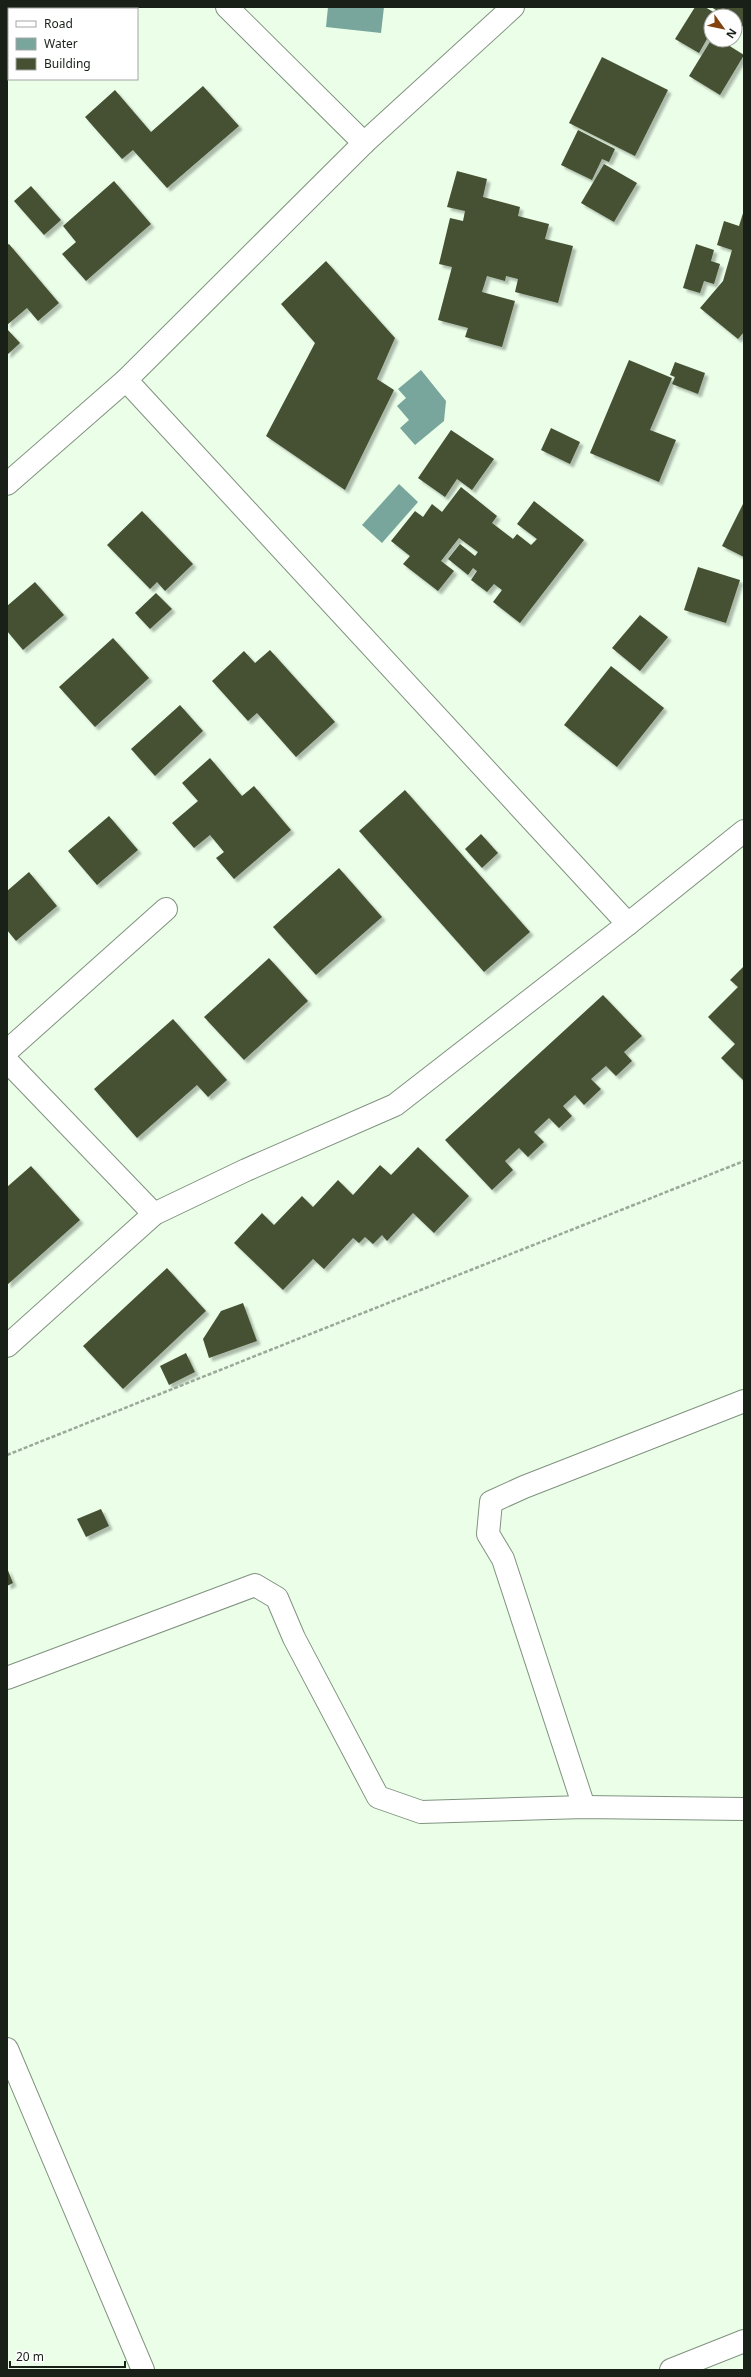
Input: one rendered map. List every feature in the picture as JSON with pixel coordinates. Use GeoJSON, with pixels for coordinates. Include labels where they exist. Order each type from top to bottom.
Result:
{"type":"FeatureCollection","features":[{"type":"Feature","properties":{"kind":"street"},"geometry":{"type":"LineString","coordinates":[[227,7],[364,143]]}},
{"type":"Feature","properties":{"kind":"street"},"geometry":{"type":"LineString","coordinates":[[7,484],[126,380],[364,143],[513,7]]}},
{"type":"Feature","properties":{"kind":"street"},"geometry":{"type":"LineString","coordinates":[[126,380],[628,924]]}},
{"type":"Feature","properties":{"kind":"street"},"geometry":{"type":"LineString","coordinates":[[7,1346],[154,1214],[246,1170],[395,1105],[628,924],[744,831]]}},
{"type":"Feature","properties":{"kind":"street"},"geometry":{"type":"LineString","coordinates":[[7,1051],[166,909]]}},
{"type":"Feature","properties":{"kind":"street"},"geometry":{"type":"LineString","coordinates":[[7,1061],[154,1214]]}},
{"type":"Feature","properties":{"kind":"street"},"geometry":{"type":"LineString","coordinates":[[584,1807],[503,1559],[488,1534],[491,1502],[524,1487],[744,1401]]}},
{"type":"Feature","properties":{"kind":"street"},"geometry":{"type":"LineString","coordinates":[[7,1678],[255,1586],[277,1598],[294,1638],[378,1797],[421,1812],[584,1807],[744,1809]]}},
{"type":"Feature","properties":{"kind":"street"},"geometry":{"type":"LineString","coordinates":[[7,2049],[143,2370]]}},
{"type":"Feature","properties":{"kind":"street"},"geometry":{"type":"LineString","coordinates":[[671,2370],[744,2342]]}},
{"type":"Feature","properties":{"kind":"path"},"geometry":{"type":"LineString","coordinates":[[7,1455],[744,1161]]}},
{"type":"Feature","properties":{"kind":"water"},"geometry":{"type":"Polygon","coordinates":[[[328,7],[384,7],[381,33],[326,27],[328,7]]]}},
{"type":"Feature","properties":{"kind":"water"},"geometry":{"type":"Polygon","coordinates":[[[421,370],[446,401],[444,421],[415,445],[400,428],[409,420],[397,406],[406,398],[398,389],[421,370]]]}},
{"type":"Feature","properties":{"kind":"water"},"geometry":{"type":"Polygon","coordinates":[[[399,484],[418,502],[382,543],[362,525],[399,484]]]}},
{"type":"Feature","properties":{"kind":"building"},"geometry":{"type":"Polygon","coordinates":[[[17,7],[44,7],[44,8],[17,7]]]}},
{"type":"Feature","properties":{"kind":"building"},"geometry":{"type":"Polygon","coordinates":[[[695,7],[707,8],[703,8],[703,46],[699,53],[675,39],[695,7]]]}},
{"type":"Feature","properties":{"kind":"building"},"geometry":{"type":"Polygon","coordinates":[[[711,7],[744,7],[744,27],[743,8],[711,7]]]}},
{"type":"Feature","properties":{"kind":"building"},"geometry":{"type":"Polygon","coordinates":[[[706,48],[733,48],[744,55],[720,95],[689,76],[706,48]]]}},
{"type":"Feature","properties":{"kind":"building"},"geometry":{"type":"Polygon","coordinates":[[[602,57],[668,90],[635,156],[569,123],[602,57]]]}},
{"type":"Feature","properties":{"kind":"building"},"geometry":{"type":"Polygon","coordinates":[[[203,86],[239,126],[167,188],[133,150],[122,159],[85,117],[115,90],[151,132],[203,86]]]}},
{"type":"Feature","properties":{"kind":"building"},"geometry":{"type":"Polygon","coordinates":[[[578,130],[615,149],[609,162],[602,159],[592,180],[561,165],[578,130]]]}},
{"type":"Feature","properties":{"kind":"building"},"geometry":{"type":"Polygon","coordinates":[[[604,164],[637,183],[614,222],[581,203],[604,164]]]}},
{"type":"Feature","properties":{"kind":"building"},"geometry":{"type":"Polygon","coordinates":[[[457,171],[487,179],[483,197],[520,207],[518,216],[549,224],[545,239],[573,246],[558,303],[515,292],[518,279],[506,276],[505,281],[487,276],[482,292],[515,301],[502,347],[465,337],[468,328],[438,320],[452,267],[439,264],[450,218],[463,221],[465,211],[447,207],[457,171]]]}},
{"type":"Feature","properties":{"kind":"building"},"geometry":{"type":"Polygon","coordinates":[[[114,181],[151,224],[86,281],[62,254],[76,242],[63,226],[114,181]]]}},
{"type":"Feature","properties":{"kind":"building"},"geometry":{"type":"Polygon","coordinates":[[[31,186],[61,220],[44,235],[14,201],[31,186]]]}},
{"type":"Feature","properties":{"kind":"building"},"geometry":{"type":"Polygon","coordinates":[[[744,210],[744,332],[738,339],[700,308],[723,281],[732,250],[717,245],[724,221],[739,226],[744,210]]]}},
{"type":"Feature","properties":{"kind":"building"},"geometry":{"type":"Polygon","coordinates":[[[9,244],[59,303],[38,321],[27,308],[7,325],[7,245],[9,244]]]}},
{"type":"Feature","properties":{"kind":"building"},"geometry":{"type":"Polygon","coordinates":[[[696,244],[714,250],[711,261],[720,264],[714,284],[704,281],[700,293],[683,288],[696,244]]]}},
{"type":"Feature","properties":{"kind":"building"},"geometry":{"type":"Polygon","coordinates":[[[326,261],[395,338],[377,379],[394,390],[345,490],[266,436],[315,343],[281,304],[326,261]]]}},
{"type":"Feature","properties":{"kind":"building"},"geometry":{"type":"Polygon","coordinates":[[[7,329],[20,343],[7,355],[7,329]]]}},
{"type":"Feature","properties":{"kind":"building"},"geometry":{"type":"Polygon","coordinates":[[[629,360],[672,378],[650,430],[676,440],[659,482],[590,453],[629,360]]]}},
{"type":"Feature","properties":{"kind":"building"},"geometry":{"type":"Polygon","coordinates":[[[675,362],[705,373],[698,394],[672,384],[675,377],[670,375],[675,362]]]}},
{"type":"Feature","properties":{"kind":"building"},"geometry":{"type":"Polygon","coordinates":[[[551,428],[580,442],[570,464],[541,450],[551,428]]]}},
{"type":"Feature","properties":{"kind":"building"},"geometry":{"type":"Polygon","coordinates":[[[451,430],[494,459],[472,490],[457,479],[445,497],[418,478],[451,430]]]}},
{"type":"Feature","properties":{"kind":"building"},"geometry":{"type":"Polygon","coordinates":[[[461,487],[497,516],[492,523],[513,539],[517,534],[531,545],[537,539],[517,524],[534,501],[584,540],[520,623],[493,602],[502,590],[494,584],[487,592],[471,580],[477,571],[473,568],[468,575],[448,559],[460,544],[475,556],[478,552],[459,538],[441,561],[454,571],[438,591],[403,564],[410,556],[391,541],[415,511],[423,517],[432,504],[442,512],[461,487]]]}},
{"type":"Feature","properties":{"kind":"building"},"geometry":{"type":"Polygon","coordinates":[[[744,502],[744,557],[722,546],[744,502]]]}},
{"type":"Feature","properties":{"kind":"building"},"geometry":{"type":"Polygon","coordinates":[[[142,511],[193,564],[165,591],[157,582],[150,589],[107,545],[142,511]]]}},
{"type":"Feature","properties":{"kind":"building"},"geometry":{"type":"Polygon","coordinates":[[[698,567],[740,580],[726,623],[684,610],[698,567]]]}},
{"type":"Feature","properties":{"kind":"building"},"geometry":{"type":"Polygon","coordinates":[[[35,582],[64,615],[23,650],[7,631],[7,606],[35,582]]]}},
{"type":"Feature","properties":{"kind":"building"},"geometry":{"type":"Polygon","coordinates":[[[156,593],[172,609],[150,629],[135,613],[156,593]]]}},
{"type":"Feature","properties":{"kind":"building"},"geometry":{"type":"Polygon","coordinates":[[[640,615],[668,637],[640,671],[612,648],[640,615]]]}},
{"type":"Feature","properties":{"kind":"building"},"geometry":{"type":"Polygon","coordinates":[[[113,638],[149,678],[95,727],[59,687],[113,638]]]}},
{"type":"Feature","properties":{"kind":"building"},"geometry":{"type":"Polygon","coordinates":[[[270,650],[335,722],[296,757],[257,713],[248,721],[212,681],[244,651],[255,663],[270,650]]]}},
{"type":"Feature","properties":{"kind":"building"},"geometry":{"type":"Polygon","coordinates":[[[611,666],[664,708],[617,767],[564,725],[611,666]]]}},
{"type":"Feature","properties":{"kind":"building"},"geometry":{"type":"Polygon","coordinates":[[[180,705],[203,731],[155,776],[131,749],[180,705]]]}},
{"type":"Feature","properties":{"kind":"building"},"geometry":{"type":"Polygon","coordinates":[[[210,758],[242,796],[254,786],[291,830],[234,879],[216,858],[224,852],[210,835],[194,848],[172,823],[198,801],[182,783],[210,758]]]}},
{"type":"Feature","properties":{"kind":"building"},"geometry":{"type":"Polygon","coordinates":[[[405,790],[530,932],[484,972],[359,831],[405,790]]]}},
{"type":"Feature","properties":{"kind":"building"},"geometry":{"type":"Polygon","coordinates":[[[109,816],[138,850],[97,885],[68,851],[109,816]]]}},
{"type":"Feature","properties":{"kind":"building"},"geometry":{"type":"Polygon","coordinates":[[[481,834],[498,853],[482,868],[465,849],[481,834]]]}},
{"type":"Feature","properties":{"kind":"building"},"geometry":{"type":"Polygon","coordinates":[[[339,868],[382,917],[316,975],[273,927],[339,868]]]}},
{"type":"Feature","properties":{"kind":"building"},"geometry":{"type":"Polygon","coordinates":[[[29,872],[57,906],[16,941],[7,930],[7,891],[29,872]]]}},
{"type":"Feature","properties":{"kind":"building"},"geometry":{"type":"Polygon","coordinates":[[[269,958],[308,1001],[244,1060],[204,1017],[269,958]]]}},
{"type":"Feature","properties":{"kind":"building"},"geometry":{"type":"Polygon","coordinates":[[[744,966],[744,1081],[721,1058],[735,1044],[708,1017],[738,987],[730,980],[744,966]]]}},
{"type":"Feature","properties":{"kind":"building"},"geometry":{"type":"Polygon","coordinates":[[[603,995],[642,1036],[624,1052],[632,1061],[616,1076],[606,1066],[591,1079],[601,1089],[584,1105],[575,1095],[563,1106],[572,1116],[559,1128],[549,1118],[534,1132],[544,1142],[528,1157],[519,1148],[505,1161],[513,1170],[492,1190],[445,1140],[603,995]]]}},
{"type":"Feature","properties":{"kind":"building"},"geometry":{"type":"Polygon","coordinates":[[[173,1019],[227,1080],[208,1097],[197,1085],[137,1138],[94,1089],[173,1019]]]}},
{"type":"Feature","properties":{"kind":"building"},"geometry":{"type":"Polygon","coordinates":[[[418,1147],[469,1196],[434,1233],[413,1213],[387,1241],[382,1235],[373,1244],[365,1237],[359,1243],[353,1238],[324,1269],[313,1259],[283,1290],[234,1243],[262,1213],[274,1225],[302,1196],[313,1207],[338,1180],[353,1195],[380,1165],[391,1175],[418,1147]]]}},
{"type":"Feature","properties":{"kind":"building"},"geometry":{"type":"Polygon","coordinates":[[[31,1166],[80,1220],[7,1285],[7,1187],[31,1166]]]}},
{"type":"Feature","properties":{"kind":"building"},"geometry":{"type":"Polygon","coordinates":[[[167,1268],[206,1311],[123,1389],[83,1346],[167,1268]]]}},
{"type":"Feature","properties":{"kind":"building"},"geometry":{"type":"Polygon","coordinates":[[[243,1303],[257,1341],[209,1358],[203,1339],[221,1311],[243,1303]]]}},
{"type":"Feature","properties":{"kind":"building"},"geometry":{"type":"Polygon","coordinates":[[[186,1353],[195,1372],[169,1385],[160,1366],[186,1353]]]}},
{"type":"Feature","properties":{"kind":"building"},"geometry":{"type":"Polygon","coordinates":[[[101,1509],[109,1526],[86,1537],[77,1519],[101,1509]]]}},
{"type":"Feature","properties":{"kind":"building"},"geometry":{"type":"Polygon","coordinates":[[[7,1568],[13,1583],[7,1586],[7,1568]]]}}]}
